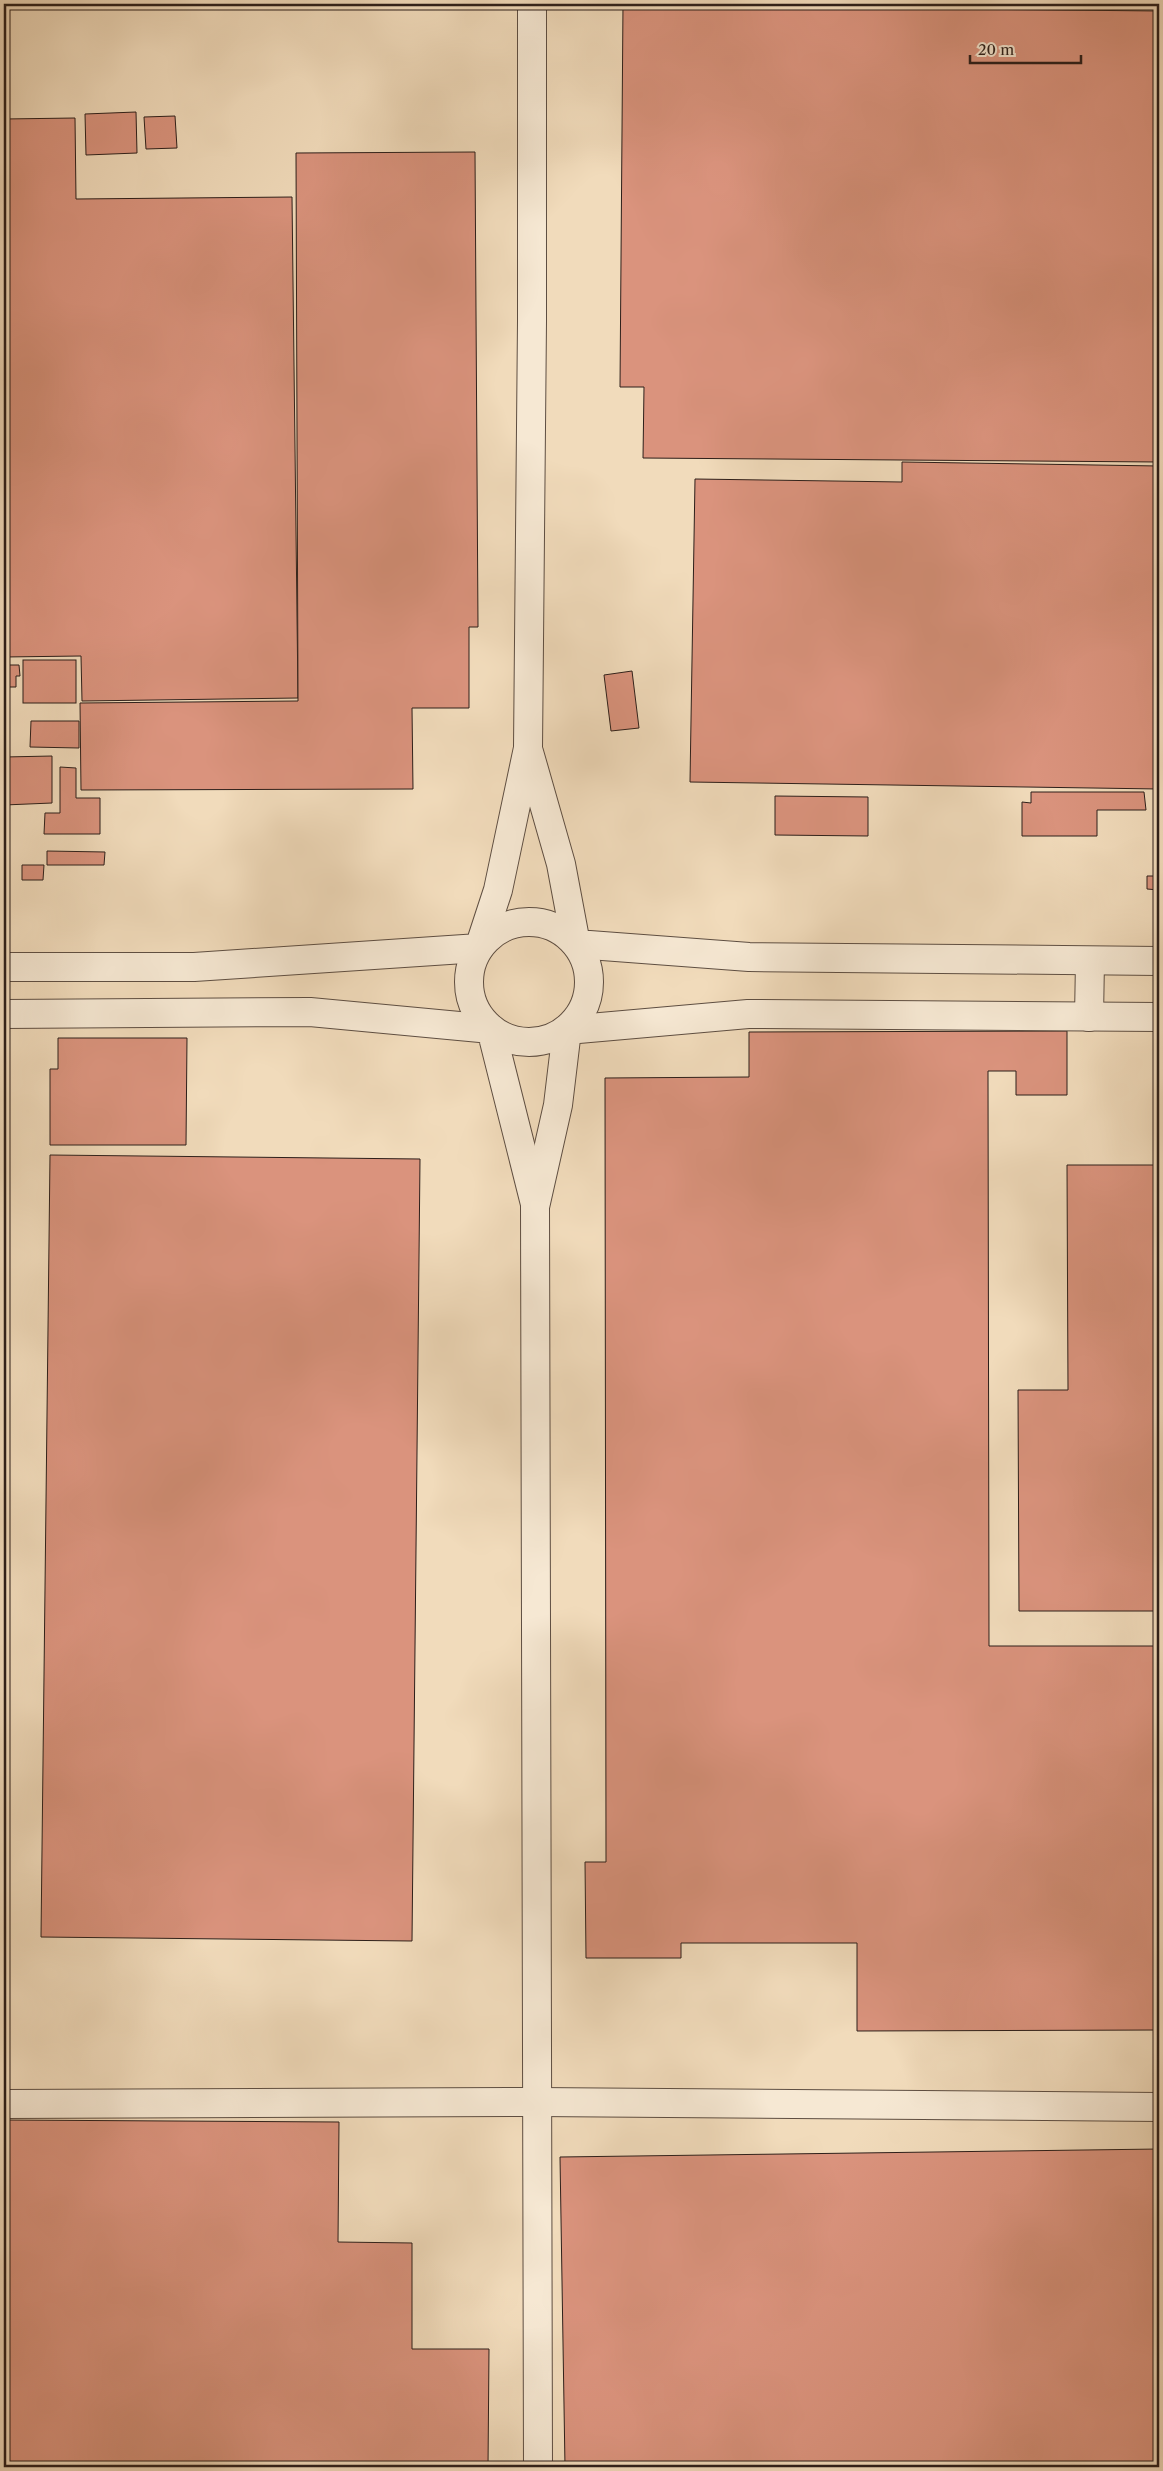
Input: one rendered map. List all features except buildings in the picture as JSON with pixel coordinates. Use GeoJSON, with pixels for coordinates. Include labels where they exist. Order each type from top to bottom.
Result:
{"type":"FeatureCollection","features":[{"type":"Feature","properties":{"kind":"street"},"geometry":{"type":"LineString","coordinates":[[4,967],[194,967],[479,948],[494,933],[511,925],[532,922],[544,923],[563,932],[576,944],[587,962],[590,990],[583,1011],[567,1030],[546,1041],[525,1043],[510,1040],[491,1029],[477,1014],[468,985],[472,964],[479,948],[498,890],[528,748],[532,321],[532,4]]}},
{"type":"Feature","properties":{"kind":"street"},"geometry":{"type":"LineString","coordinates":[[528,748],[561,864],[576,944]]}},
{"type":"Feature","properties":{"kind":"street"},"geometry":{"type":"LineString","coordinates":[[576,944],[749,958],[1159,961]]}},
{"type":"Feature","properties":{"kind":"street"},"geometry":{"type":"LineString","coordinates":[[1089,1017],[1090,960]]}},
{"type":"Feature","properties":{"kind":"street"},"geometry":{"type":"LineString","coordinates":[[4,1014],[310,1012],[491,1029]]}},
{"type":"Feature","properties":{"kind":"street"},"geometry":{"type":"LineString","coordinates":[[567,1030],[748,1014],[1159,1017]]}},
{"type":"Feature","properties":{"kind":"street"},"geometry":{"type":"LineString","coordinates":[[491,1029],[535,1207]]}},
{"type":"Feature","properties":{"kind":"street"},"geometry":{"type":"LineString","coordinates":[[538,2467],[535,1207],[558,1105],[567,1030]]}},
{"type":"Feature","properties":{"kind":"street"},"geometry":{"type":"LineString","coordinates":[[4,2104],[537,2102],[1159,2107]]}}]}
